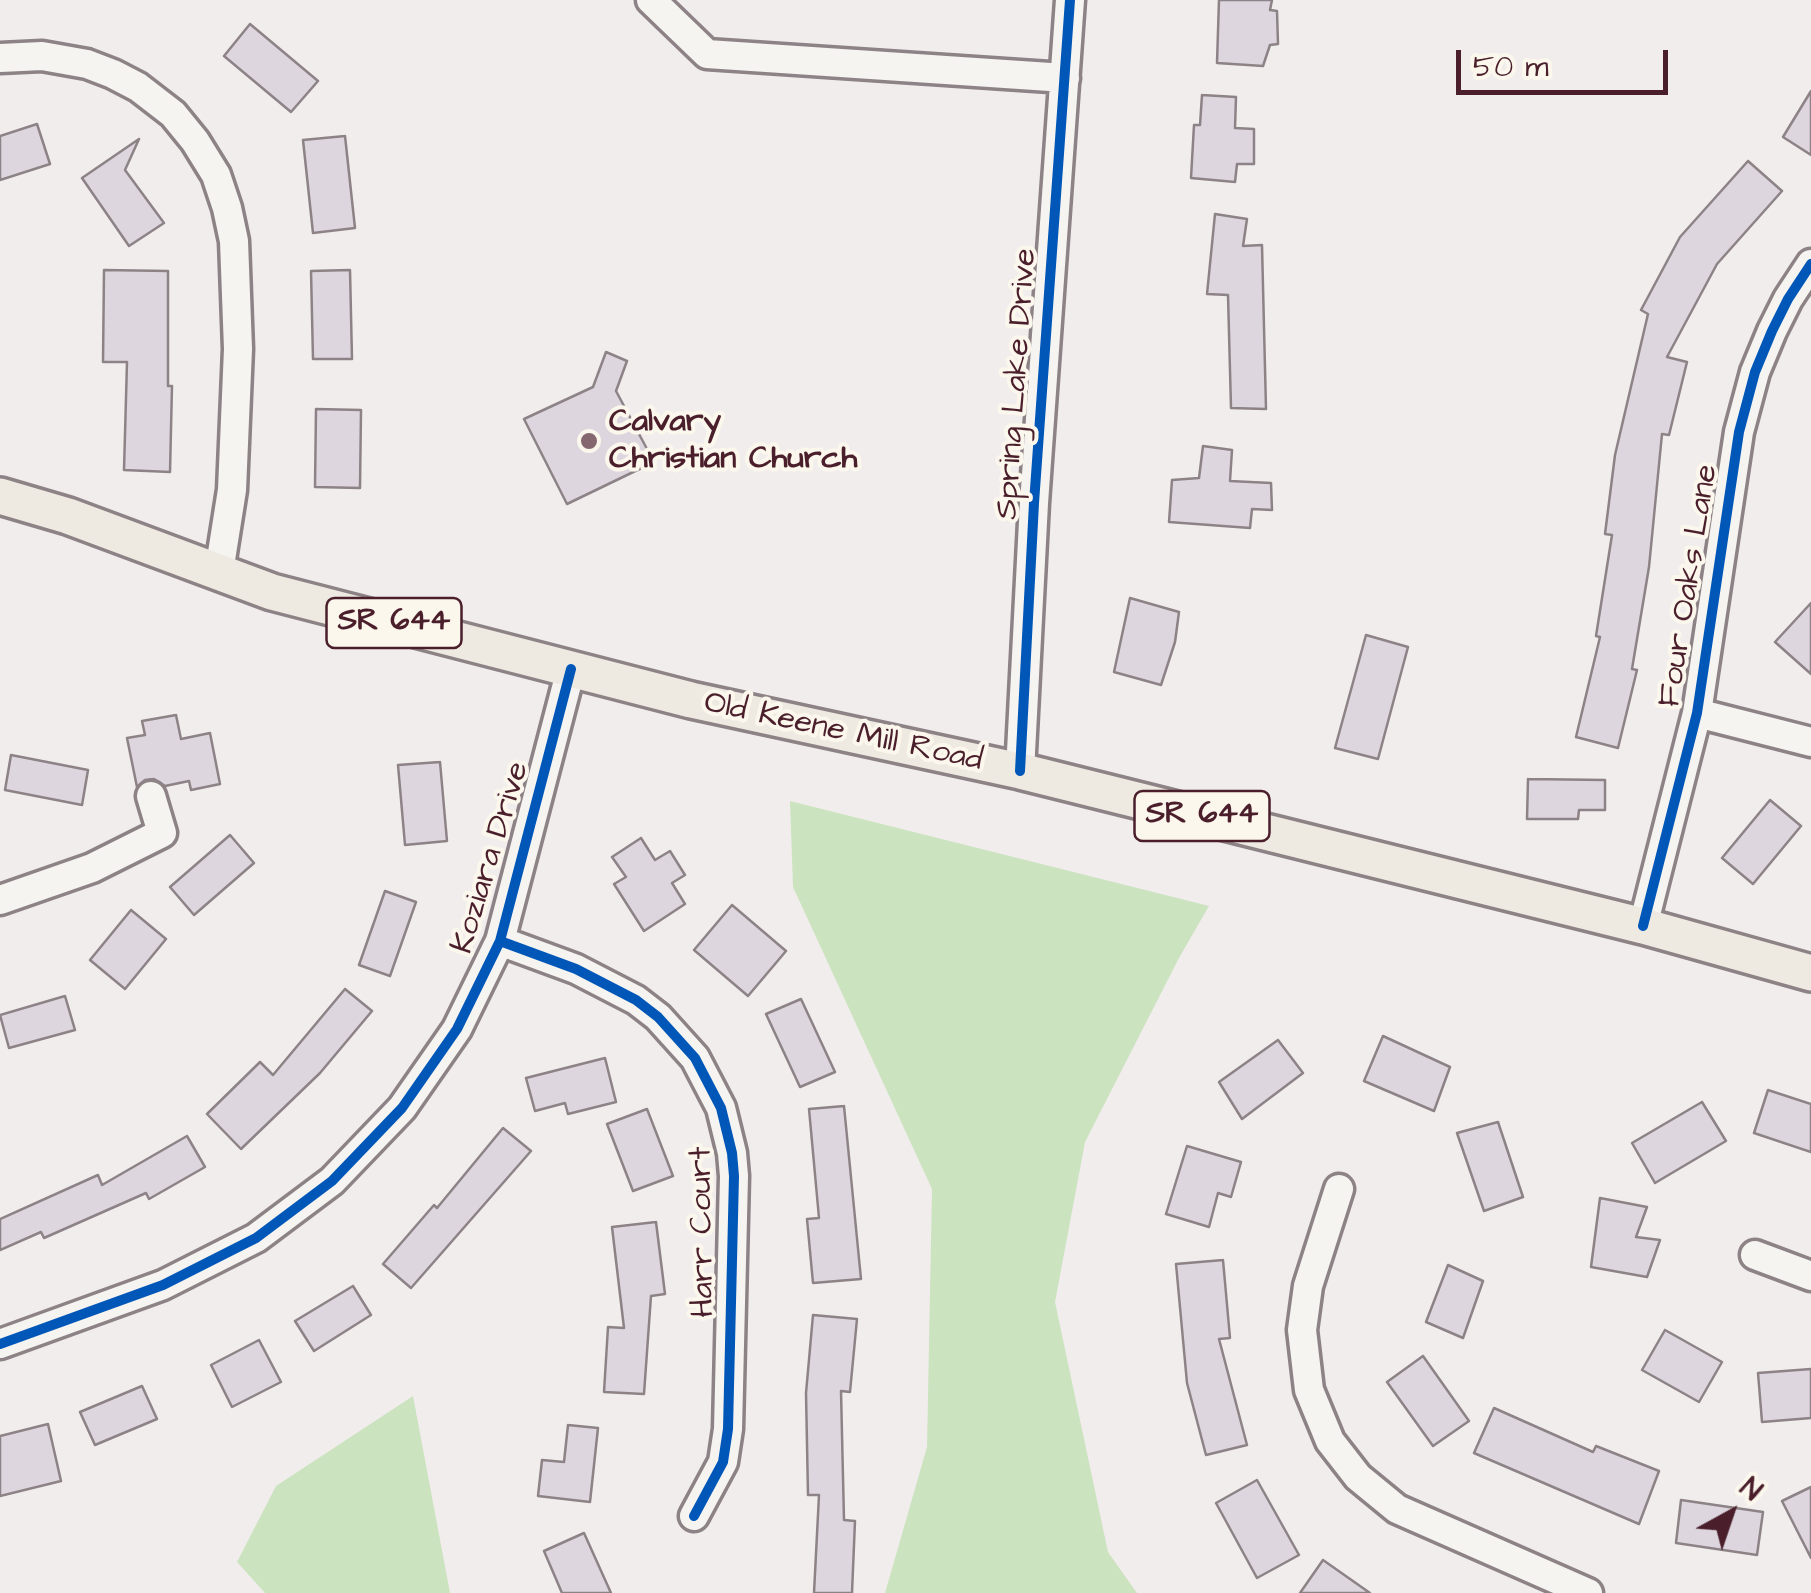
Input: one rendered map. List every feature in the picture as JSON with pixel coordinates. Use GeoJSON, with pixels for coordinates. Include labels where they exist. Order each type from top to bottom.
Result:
{"type":"FeatureCollection","features":[{"type":"Feature","properties":{"kind":"main road","name":"Old Keene Mill Road"},"geometry":{"type":"LineString","coordinates":[[0,496],[68,516],[272,592],[691,700],[1020,772],[1644,926],[1811,973]]}},
{"type":"Feature","properties":{"kind":"street"},"geometry":{"type":"LineString","coordinates":[[652,0],[708,54],[1065,78]]}},
{"type":"Feature","properties":{"kind":"street","name":"Spring Lake Drive"},"geometry":{"type":"LineString","coordinates":[[1020,772],[1034,503],[1070,0]]}},
{"type":"Feature","properties":{"kind":"street"},"geometry":{"type":"LineString","coordinates":[[0,58],[42,56],[86,64],[138,87],[172,114],[195,140],[216,175],[234,241],[238,349],[232,490],[218,572]]}},
{"type":"Feature","properties":{"kind":"street","name":"Four Oaks Lane"},"geometry":{"type":"LineString","coordinates":[[1644,926],[1696,713],[1743,417],[1755,372],[1772,331],[1811,264]]}},
{"type":"Feature","properties":{"kind":"street","name":"Koziara Drive"},"geometry":{"type":"LineString","coordinates":[[0,1344],[163,1285],[227,1254],[293,1213],[343,1171],[402,1108],[457,1028],[500,941],[571,669]]}},
{"type":"Feature","properties":{"kind":"street"},"geometry":{"type":"LineString","coordinates":[[1696,713],[1811,742]]}},
{"type":"Feature","properties":{"kind":"street"},"geometry":{"type":"LineString","coordinates":[[2,900],[105,862],[162,832],[150,796]]}},
{"type":"Feature","properties":{"kind":"street","name":"Harr Court"},"geometry":{"type":"LineString","coordinates":[[500,941],[576,969],[636,1000],[658,1017],[695,1058],[721,1108],[734,1176],[728,1430],[723,1462],[694,1516]]}},
{"type":"Feature","properties":{"kind":"street"},"geometry":{"type":"LineString","coordinates":[[1339,1189],[1308,1286],[1302,1330],[1308,1390],[1330,1441],[1358,1477],[1397,1509],[1584,1592]]}},
{"type":"Feature","properties":{"kind":"street"},"geometry":{"type":"LineString","coordinates":[[1755,1255],[1811,1276]]}},
{"type":"Feature","properties":{"kind":"green space"},"geometry":{"type":"Polygon","coordinates":[[[790,801],[1209,906],[1085,1142],[1055,1302],[1108,1552],[1137,1593],[885,1593],[927,1447],[932,1189],[793,887],[790,801]]]}},
{"type":"Feature","properties":{"kind":"green space"},"geometry":{"type":"Polygon","coordinates":[[[413,1396],[450,1593],[265,1593],[237,1562],[276,1486],[413,1396]]]}},
{"type":"Feature","properties":{"kind":"building"},"geometry":{"type":"Polygon","coordinates":[[[1219,0],[1272,0],[1270,10],[1277,11],[1278,44],[1270,45],[1263,66],[1217,63],[1219,0]]]}},
{"type":"Feature","properties":{"kind":"building"},"geometry":{"type":"Polygon","coordinates":[[[250,24],[318,81],[291,112],[224,56],[250,24]]]}},
{"type":"Feature","properties":{"kind":"building"},"geometry":{"type":"Polygon","coordinates":[[[1811,91],[1811,155],[1783,137],[1811,91]]]}},
{"type":"Feature","properties":{"kind":"building"},"geometry":{"type":"Polygon","coordinates":[[[1202,95],[1236,97],[1235,128],[1254,129],[1254,164],[1237,164],[1235,182],[1191,178],[1194,125],[1200,125],[1202,95]]]}},
{"type":"Feature","properties":{"kind":"building"},"geometry":{"type":"Polygon","coordinates":[[[37,124],[50,164],[0,180],[0,136],[37,124]]]}},
{"type":"Feature","properties":{"kind":"building"},"geometry":{"type":"Polygon","coordinates":[[[345,136],[355,228],[313,233],[303,140],[345,136]]]}},
{"type":"Feature","properties":{"kind":"building"},"geometry":{"type":"Polygon","coordinates":[[[139,139],[125,170],[164,223],[129,246],[82,178],[139,139]]]}},
{"type":"Feature","properties":{"kind":"building"},"geometry":{"type":"Polygon","coordinates":[[[1748,161],[1782,191],[1717,264],[1667,357],[1687,362],[1669,435],[1662,434],[1649,567],[1632,669],[1637,670],[1618,748],[1576,737],[1600,637],[1596,636],[1612,535],[1605,534],[1615,455],[1648,314],[1641,310],[1680,237],[1748,161]]]}},
{"type":"Feature","properties":{"kind":"building"},"geometry":{"type":"Polygon","coordinates":[[[1215,214],[1247,219],[1243,246],[1262,245],[1266,409],[1231,408],[1228,295],[1207,294],[1215,214]]]}},
{"type":"Feature","properties":{"kind":"building"},"geometry":{"type":"Polygon","coordinates":[[[104,270],[168,271],[170,472],[124,470],[127,362],[103,362],[104,270]]]}},
{"type":"Feature","properties":{"kind":"building"},"geometry":{"type":"Polygon","coordinates":[[[350,270],[352,359],[313,359],[311,271],[350,270]]]}},
{"type":"Feature","properties":{"kind":"building","name":"Calvary Christian Church"},"geometry":{"type":"Polygon","coordinates":[[[606,352],[627,361],[616,391],[654,462],[567,504],[524,419],[593,387],[606,352]]]}},
{"type":"Feature","properties":{"kind":"building"},"geometry":{"type":"Polygon","coordinates":[[[316,409],[361,410],[360,488],[315,487],[316,409]]]}},
{"type":"Feature","properties":{"kind":"building"},"geometry":{"type":"Polygon","coordinates":[[[1203,446],[1232,450],[1230,481],[1271,483],[1272,510],[1252,509],[1250,528],[1169,522],[1172,480],[1199,478],[1203,446]]]}},
{"type":"Feature","properties":{"kind":"building"},"geometry":{"type":"Polygon","coordinates":[[[1130,598],[1179,612],[1175,642],[1161,685],[1114,672],[1130,598]]]}},
{"type":"Feature","properties":{"kind":"building"},"geometry":{"type":"Polygon","coordinates":[[[1811,603],[1811,674],[1775,642],[1811,603]]]}},
{"type":"Feature","properties":{"kind":"building"},"geometry":{"type":"Polygon","coordinates":[[[1366,635],[1408,647],[1378,759],[1335,748],[1366,635]]]}},
{"type":"Feature","properties":{"kind":"building"},"geometry":{"type":"Polygon","coordinates":[[[176,715],[181,739],[210,733],[220,784],[191,790],[189,781],[165,786],[154,779],[137,787],[127,738],[145,735],[142,721],[176,715]]]}},
{"type":"Feature","properties":{"kind":"building"},"geometry":{"type":"Polygon","coordinates":[[[11,755],[88,770],[82,805],[5,790],[11,755]]]}},
{"type":"Feature","properties":{"kind":"building"},"geometry":{"type":"Polygon","coordinates":[[[440,762],[447,841],[405,845],[398,765],[440,762]]]}},
{"type":"Feature","properties":{"kind":"building"},"geometry":{"type":"Polygon","coordinates":[[[1528,779],[1605,780],[1605,810],[1579,810],[1578,819],[1527,819],[1528,779]]]}},
{"type":"Feature","properties":{"kind":"building"},"geometry":{"type":"Polygon","coordinates":[[[1770,800],[1801,826],[1753,884],[1722,858],[1770,800]]]}},
{"type":"Feature","properties":{"kind":"building"},"geometry":{"type":"Polygon","coordinates":[[[230,835],[254,863],[194,915],[170,887],[230,835]]]}},
{"type":"Feature","properties":{"kind":"building"},"geometry":{"type":"Polygon","coordinates":[[[641,838],[655,860],[670,851],[685,875],[672,883],[685,904],[644,931],[614,884],[626,877],[612,857],[641,838]]]}},
{"type":"Feature","properties":{"kind":"building"},"geometry":{"type":"Polygon","coordinates":[[[385,891],[416,902],[390,976],[359,965],[385,891]]]}},
{"type":"Feature","properties":{"kind":"building"},"geometry":{"type":"Polygon","coordinates":[[[732,905],[786,951],[748,996],[694,950],[732,905]]]}},
{"type":"Feature","properties":{"kind":"building"},"geometry":{"type":"Polygon","coordinates":[[[131,910],[166,939],[125,989],[90,960],[131,910]]]}},
{"type":"Feature","properties":{"kind":"building"},"geometry":{"type":"Polygon","coordinates":[[[345,989],[372,1011],[320,1073],[241,1149],[207,1114],[260,1062],[273,1075],[345,989]]]}},
{"type":"Feature","properties":{"kind":"building"},"geometry":{"type":"Polygon","coordinates":[[[65,996],[75,1030],[9,1048],[0,1015],[65,996]]]}},
{"type":"Feature","properties":{"kind":"building"},"geometry":{"type":"Polygon","coordinates":[[[801,999],[835,1072],[800,1087],[766,1014],[801,999]]]}},
{"type":"Feature","properties":{"kind":"building"},"geometry":{"type":"Polygon","coordinates":[[[1383,1036],[1450,1067],[1434,1111],[1364,1081],[1383,1036]]]}},
{"type":"Feature","properties":{"kind":"building"},"geometry":{"type":"Polygon","coordinates":[[[1278,1040],[1303,1073],[1242,1119],[1219,1082],[1278,1040]]]}},
{"type":"Feature","properties":{"kind":"building"},"geometry":{"type":"Polygon","coordinates":[[[605,1058],[616,1102],[568,1114],[565,1103],[535,1111],[526,1078],[605,1058]]]}},
{"type":"Feature","properties":{"kind":"building"},"geometry":{"type":"Polygon","coordinates":[[[1768,1090],[1811,1104],[1811,1152],[1754,1133],[1768,1090]]]}},
{"type":"Feature","properties":{"kind":"building"},"geometry":{"type":"Polygon","coordinates":[[[1702,1102],[1726,1141],[1655,1183],[1632,1143],[1702,1102]]]}},
{"type":"Feature","properties":{"kind":"building"},"geometry":{"type":"Polygon","coordinates":[[[844,1106],[861,1279],[813,1283],[807,1219],[819,1218],[809,1109],[844,1106]]]}},
{"type":"Feature","properties":{"kind":"building"},"geometry":{"type":"Polygon","coordinates":[[[647,1109],[673,1176],[633,1191],[607,1124],[647,1109]]]}},
{"type":"Feature","properties":{"kind":"building"},"geometry":{"type":"Polygon","coordinates":[[[1498,1122],[1523,1197],[1484,1211],[1457,1133],[1498,1122]]]}},
{"type":"Feature","properties":{"kind":"building"},"geometry":{"type":"Polygon","coordinates":[[[503,1128],[531,1151],[411,1288],[383,1264],[434,1205],[437,1208],[503,1128]]]}},
{"type":"Feature","properties":{"kind":"building"},"geometry":{"type":"Polygon","coordinates":[[[187,1136],[205,1167],[149,1199],[146,1193],[44,1238],[41,1232],[0,1250],[0,1219],[98,1175],[102,1185],[187,1136]]]}},
{"type":"Feature","properties":{"kind":"building"},"geometry":{"type":"Polygon","coordinates":[[[1187,1146],[1241,1162],[1231,1197],[1218,1193],[1209,1227],[1166,1214],[1187,1146]]]}},
{"type":"Feature","properties":{"kind":"building"},"geometry":{"type":"Polygon","coordinates":[[[1600,1198],[1647,1207],[1636,1237],[1660,1240],[1647,1277],[1591,1267],[1600,1198]]]}},
{"type":"Feature","properties":{"kind":"building"},"geometry":{"type":"Polygon","coordinates":[[[656,1222],[665,1294],[651,1296],[644,1394],[604,1392],[608,1327],[624,1328],[612,1227],[656,1222]]]}},
{"type":"Feature","properties":{"kind":"building"},"geometry":{"type":"Polygon","coordinates":[[[1223,1260],[1230,1338],[1219,1339],[1247,1445],[1206,1455],[1187,1383],[1176,1264],[1223,1260]]]}},
{"type":"Feature","properties":{"kind":"building"},"geometry":{"type":"Polygon","coordinates":[[[1448,1265],[1483,1281],[1463,1338],[1426,1322],[1448,1265]]]}},
{"type":"Feature","properties":{"kind":"building"},"geometry":{"type":"Polygon","coordinates":[[[353,1286],[371,1315],[314,1351],[295,1321],[353,1286]]]}},
{"type":"Feature","properties":{"kind":"building"},"geometry":{"type":"Polygon","coordinates":[[[813,1315],[857,1319],[850,1392],[841,1391],[844,1520],[855,1521],[852,1593],[814,1593],[819,1495],[808,1495],[806,1393],[813,1315]]]}},
{"type":"Feature","properties":{"kind":"building"},"geometry":{"type":"Polygon","coordinates":[[[1665,1330],[1722,1362],[1699,1402],[1642,1370],[1665,1330]]]}},
{"type":"Feature","properties":{"kind":"building"},"geometry":{"type":"Polygon","coordinates":[[[259,1340],[281,1382],[232,1407],[211,1365],[259,1340]]]}},
{"type":"Feature","properties":{"kind":"building"},"geometry":{"type":"Polygon","coordinates":[[[1423,1356],[1469,1421],[1433,1446],[1387,1382],[1423,1356]]]}},
{"type":"Feature","properties":{"kind":"building"},"geometry":{"type":"Polygon","coordinates":[[[1811,1369],[1811,1418],[1762,1422],[1758,1373],[1811,1369]]]}},
{"type":"Feature","properties":{"kind":"building"},"geometry":{"type":"Polygon","coordinates":[[[142,1386],[157,1419],[95,1445],[80,1412],[142,1386]]]}},
{"type":"Feature","properties":{"kind":"building"},"geometry":{"type":"Polygon","coordinates":[[[1494,1408],[1593,1452],[1596,1446],[1659,1471],[1639,1524],[1474,1453],[1494,1408]]]}},
{"type":"Feature","properties":{"kind":"building"},"geometry":{"type":"Polygon","coordinates":[[[48,1424],[61,1481],[0,1496],[0,1436],[48,1424]]]}},
{"type":"Feature","properties":{"kind":"building"},"geometry":{"type":"Polygon","coordinates":[[[568,1425],[598,1428],[590,1502],[538,1496],[542,1460],[564,1462],[568,1425]]]}},
{"type":"Feature","properties":{"kind":"building"},"geometry":{"type":"Polygon","coordinates":[[[1257,1480],[1299,1555],[1257,1578],[1216,1503],[1257,1480]]]}},
{"type":"Feature","properties":{"kind":"building"},"geometry":{"type":"Polygon","coordinates":[[[1811,1487],[1811,1558],[1782,1501],[1811,1487]]]}},
{"type":"Feature","properties":{"kind":"building"},"geometry":{"type":"Polygon","coordinates":[[[1681,1500],[1763,1512],[1757,1555],[1676,1543],[1681,1500]]]}},
{"type":"Feature","properties":{"kind":"building"},"geometry":{"type":"Polygon","coordinates":[[[584,1533],[611,1593],[562,1593],[544,1551],[584,1533]]]}},
{"type":"Feature","properties":{"kind":"building"},"geometry":{"type":"Polygon","coordinates":[[[1323,1560],[1370,1593],[1300,1593],[1323,1560]]]}},
{"type":"Feature","properties":{"kind":"cycle path"},"geometry":{"type":"LineString","coordinates":[[1020,771],[1034,503],[1070,0]]}},
{"type":"Feature","properties":{"kind":"cycle path"},"geometry":{"type":"LineString","coordinates":[[1643,926],[1697,713],[1739,432],[1755,372],[1772,331],[1811,264]]}},
{"type":"Feature","properties":{"kind":"cycle path"},"geometry":{"type":"LineString","coordinates":[[0,1344],[163,1285],[256,1238],[332,1181],[402,1108],[457,1029],[500,941],[571,669]]}},
{"type":"Feature","properties":{"kind":"cycle path"},"geometry":{"type":"LineString","coordinates":[[500,941],[576,969],[636,1000],[658,1017],[695,1058],[721,1108],[734,1176],[728,1429],[723,1462],[694,1516]]}},
{"type":"Feature","properties":{"kind":"place","name":"Calvary Christian Church"},"geometry":{"type":"Point","coordinates":[589,441]}}]}
